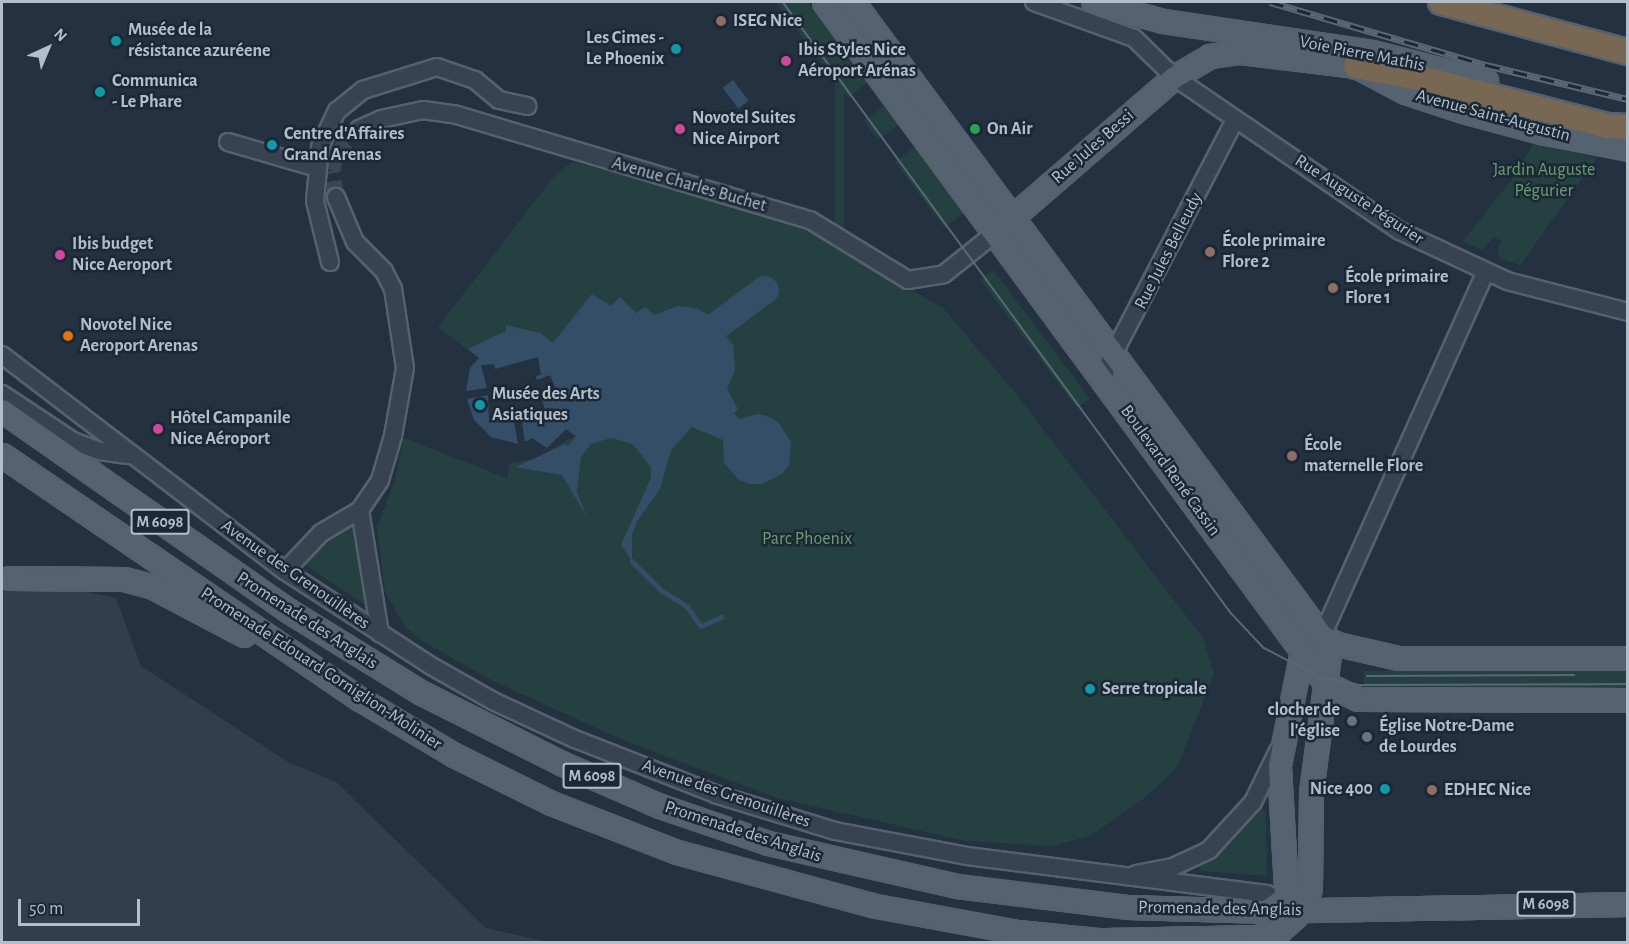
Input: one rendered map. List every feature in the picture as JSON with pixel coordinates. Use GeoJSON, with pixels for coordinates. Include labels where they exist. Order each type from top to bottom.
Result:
{"type":"FeatureCollection","features":[{"type":"Feature","properties":{"kind":"highway"},"geometry":{"type":"LineString","coordinates":[[1441,2],[1628,52]]}},
{"type":"Feature","properties":{"kind":"highway"},"geometry":{"type":"LineString","coordinates":[[1356,66],[1433,81],[1608,126],[1628,127]]}},
{"type":"Feature","properties":{"kind":"highway","name":"Voie Pierre Mathis"},"geometry":{"type":"LineString","coordinates":[[1486,81],[1628,120]]}},
{"type":"Feature","properties":{"kind":"main road","name":"Boulevard René Cassin"},"geometry":{"type":"LineString","coordinates":[[853,2],[1322,636]]}},
{"type":"Feature","properties":{"kind":"main road","name":"Voie Pierre Mathis"},"geometry":{"type":"LineString","coordinates":[[1093,2],[1163,21],[1372,52],[1486,81]]}},
{"type":"Feature","properties":{"kind":"main road","name":"Boulevard René Cassin"},"geometry":{"type":"LineString","coordinates":[[825,6],[1326,684],[1349,697],[1369,699],[1628,700]]}},
{"type":"Feature","properties":{"kind":"main road","name":"Avenue Saint-Augustin"},"geometry":{"type":"LineString","coordinates":[[1174,77],[1210,56],[1240,52],[1356,66],[1405,92],[1463,111],[1545,133],[1628,148]]}},
{"type":"Feature","properties":{"kind":"main road","name":"Rue Jules Bessi"},"geometry":{"type":"LineString","coordinates":[[994,234],[1174,77]]}},
{"type":"Feature","properties":{"kind":"main road","name":"Promenade des Anglais"},"geometry":{"type":"LineString","coordinates":[[2,410],[289,611],[422,693],[494,732],[660,806],[768,843],[957,886],[1127,908],[1273,906],[1300,911],[1628,904]]}},
{"type":"Feature","properties":{"kind":"main road","name":"Promenade Edouard Corniglion-Molinier"},"geometry":{"type":"LineString","coordinates":[[2,455],[360,699],[503,781],[676,852],[876,906],[1018,932],[1118,942]]}},
{"type":"Feature","properties":{"kind":"main road"},"geometry":{"type":"LineString","coordinates":[[5,577],[98,576],[151,586],[360,699]]}},
{"type":"Feature","properties":{"kind":"main road"},"geometry":{"type":"LineString","coordinates":[[1302,651],[1322,636]]}},
{"type":"Feature","properties":{"kind":"main road"},"geometry":{"type":"LineString","coordinates":[[1322,636],[1337,644],[1398,658],[1628,658]]}},
{"type":"Feature","properties":{"kind":"main road"},"geometry":{"type":"LineString","coordinates":[[1096,941],[1256,937],[1284,928],[1300,911],[1311,882],[1311,792],[1329,651],[1322,636]]}},
{"type":"Feature","properties":{"kind":"main road","name":"Avenue des Grenouillères"},"geometry":{"type":"LineString","coordinates":[[1273,906],[1286,888],[1278,784],[1282,742],[1302,651]]}},
{"type":"Feature","properties":{"kind":"main road"},"geometry":{"type":"LineString","coordinates":[[1311,882],[1319,901],[1330,910]]}},
{"type":"Feature","properties":{"kind":"street"},"geometry":{"type":"LineString","coordinates":[[1034,2],[1134,38],[1174,77]]}},
{"type":"Feature","properties":{"kind":"street"},"geometry":{"type":"LineString","coordinates":[[330,262],[315,201],[320,147],[337,111],[363,90],[437,67],[456,70],[499,100],[527,106]]}},
{"type":"Feature","properties":{"kind":"street","name":"Rue Auguste Pégurier"},"geometry":{"type":"LineString","coordinates":[[1174,77],[1400,231],[1485,273],[1628,312]]}},
{"type":"Feature","properties":{"kind":"street","name":"Avenue Charles Buchet"},"geometry":{"type":"LineString","coordinates":[[359,129],[381,119],[423,110],[457,115],[810,219],[908,280],[944,274],[994,234]]}},
{"type":"Feature","properties":{"kind":"street","name":"Rue Jules Belleudy"},"geometry":{"type":"LineString","coordinates":[[1103,381],[1235,120]]}},
{"type":"Feature","properties":{"kind":"street"},"geometry":{"type":"LineString","coordinates":[[228,142],[317,168]]}},
{"type":"Feature","properties":{"kind":"street"},"geometry":{"type":"LineString","coordinates":[[285,571],[321,533],[360,510],[381,480],[393,436],[405,368],[393,289],[384,271],[355,242],[336,197]]}},
{"type":"Feature","properties":{"kind":"street"},"geometry":{"type":"LineString","coordinates":[[1322,636],[1485,273]]}},
{"type":"Feature","properties":{"kind":"street","name":"Avenue des Grenouillères"},"geometry":{"type":"LineString","coordinates":[[2,355],[129,455],[285,571],[380,633],[493,701],[575,739],[715,794],[835,831],[899,845],[1267,894],[1273,906]]}},
{"type":"Feature","properties":{"kind":"street","name":"Avenue des Grenouillères"},"geometry":{"type":"LineString","coordinates":[[2,394],[73,441],[99,451],[129,455]]}},
{"type":"Feature","properties":{"kind":"street"},"geometry":{"type":"LineString","coordinates":[[360,510],[380,633]]}},
{"type":"Feature","properties":{"kind":"street","name":"Avenue des Grenouillères"},"geometry":{"type":"LineString","coordinates":[[1120,875],[1173,867],[1209,850],[1253,802],[1282,742]]}},
{"type":"Feature","properties":{"kind":"shaded area"},"geometry":{"type":"Polygon","coordinates":[[[733,80],[749,101],[738,109],[723,88],[733,80]]]}},
{"type":"Feature","properties":{"kind":"shaded area"},"geometry":{"type":"Polygon","coordinates":[[[592,294],[611,306],[620,297],[636,313],[645,307],[654,315],[678,306],[695,308],[710,315],[733,345],[735,370],[727,389],[738,409],[734,413],[739,419],[758,414],[769,417],[779,423],[791,442],[789,465],[782,474],[762,484],[750,484],[739,480],[724,463],[723,440],[692,427],[671,450],[660,489],[638,520],[632,534],[632,561],[621,545],[651,478],[651,468],[633,444],[611,438],[591,444],[581,457],[577,492],[587,517],[562,475],[516,467],[565,444],[568,446],[576,436],[566,429],[547,448],[532,438],[525,442],[521,415],[546,414],[540,391],[548,390],[549,394],[555,387],[550,375],[537,380],[536,376],[541,375],[538,357],[495,369],[494,364],[481,365],[487,388],[466,391],[470,368],[479,358],[468,349],[506,331],[506,325],[540,333],[553,343],[592,294]]]}},
{"type":"Feature","properties":{"kind":"shaded area"},"geometry":{"type":"Polygon","coordinates":[[[488,395],[489,422],[513,416],[518,444],[491,437],[474,420],[467,399],[488,395]]]}},
{"type":"Feature","properties":{"kind":"shaded area"},"geometry":{"type":"Polygon","coordinates":[[[11,576],[116,598],[141,666],[288,762],[336,782],[486,928],[548,942],[2,942],[2,583],[11,576]]]}},
{"type":"Feature","properties":{"kind":"green space"},"geometry":{"type":"Polygon","coordinates":[[[776,2],[808,2],[868,82],[848,98],[776,2]]]}},
{"type":"Feature","properties":{"kind":"green space"},"geometry":{"type":"Polygon","coordinates":[[[835,2],[844,2],[844,249],[835,249],[835,2]]]}},
{"type":"Feature","properties":{"kind":"green space"},"geometry":{"type":"Polygon","coordinates":[[[885,105],[899,124],[878,140],[864,120],[885,105]]]}},
{"type":"Feature","properties":{"kind":"green space","name":"Jardin Auguste Pégurier"},"geometry":{"type":"Polygon","coordinates":[[[1533,144],[1597,158],[1520,265],[1501,259],[1497,251],[1502,241],[1493,237],[1483,250],[1463,241],[1513,178],[1533,144]]]}},
{"type":"Feature","properties":{"kind":"green space"},"geometry":{"type":"Polygon","coordinates":[[[915,147],[964,212],[944,228],[895,162],[915,147]]]}},
{"type":"Feature","properties":{"kind":"green space","name":"Parc Phoenix"},"geometry":{"type":"Polygon","coordinates":[[[572,162],[658,184],[811,231],[943,308],[1014,391],[1203,638],[1214,674],[1177,768],[1143,799],[1090,836],[1051,846],[966,841],[777,798],[628,742],[493,681],[424,642],[407,629],[385,593],[377,527],[394,482],[404,438],[507,478],[510,463],[534,459],[575,436],[566,429],[547,448],[532,438],[525,442],[521,415],[546,414],[540,391],[548,390],[549,394],[555,387],[550,375],[537,380],[536,376],[541,375],[538,357],[495,369],[494,364],[480,365],[479,358],[438,327],[555,175],[572,162]]]}},
{"type":"Feature","properties":{"kind":"green space"},"geometry":{"type":"Polygon","coordinates":[[[993,270],[1090,399],[1077,408],[980,280],[993,270]]]}},
{"type":"Feature","properties":{"kind":"green space"},"geometry":{"type":"Polygon","coordinates":[[[351,522],[355,524],[368,607],[305,565],[322,541],[351,522]]]}},
{"type":"Feature","properties":{"kind":"green space"},"geometry":{"type":"Polygon","coordinates":[[[1364,671],[1627,671],[1627,688],[1364,688],[1364,671]]]}},
{"type":"Feature","properties":{"kind":"green space"},"geometry":{"type":"Polygon","coordinates":[[[1261,808],[1266,811],[1267,876],[1202,871],[1198,865],[1230,844],[1261,808]]]}},
{"type":"Feature","properties":{"kind":"waterway"},"geometry":{"type":"LineString","coordinates":[[719,324],[765,290]]}},
{"type":"Feature","properties":{"kind":"waterway"},"geometry":{"type":"LineString","coordinates":[[632,561],[661,590],[687,606],[701,626],[721,617]]}},
{"type":"Feature","properties":{"kind":"tunnel"},"geometry":{"type":"LineString","coordinates":[[336,197],[332,170],[336,154],[359,129]]}},
{"type":"Feature","properties":{"kind":"tram line"},"geometry":{"type":"LineString","coordinates":[[783,2],[1231,613],[1264,648],[1320,677],[1360,685],[1628,684]]}},
{"type":"Feature","properties":{"kind":"tram line"},"geometry":{"type":"LineString","coordinates":[[1367,676],[1574,675]]}},
{"type":"Feature","properties":{"kind":"railway"},"geometry":{"type":"LineString","coordinates":[[1270,2],[1486,65],[1628,99]]}},
{"type":"Feature","properties":{"kind":"place","name":"ISEG Nice"},"geometry":{"type":"Point","coordinates":[721,21]}},
{"type":"Feature","properties":{"kind":"place","name":"Musée de la résistance azuréene"},"geometry":{"type":"Point","coordinates":[116,41]}},
{"type":"Feature","properties":{"kind":"place","name":"Les Cimes - Le Phoenix"},"geometry":{"type":"Point","coordinates":[676,49]}},
{"type":"Feature","properties":{"kind":"place","name":"Ibis Styles Nice Aéroport Arénas"},"geometry":{"type":"Point","coordinates":[786,61]}},
{"type":"Feature","properties":{"kind":"place","name":"Communica - Le Phare"},"geometry":{"type":"Point","coordinates":[100,92]}},
{"type":"Feature","properties":{"kind":"place","name":"Novotel Suites Nice Airport"},"geometry":{"type":"Point","coordinates":[680,129]}},
{"type":"Feature","properties":{"kind":"place","name":"On Air"},"geometry":{"type":"Point","coordinates":[975,129]}},
{"type":"Feature","properties":{"kind":"place","name":"Centre d'Affaires Grand Arenas"},"geometry":{"type":"Point","coordinates":[272,145]}},
{"type":"Feature","properties":{"kind":"place","name":"École primaire Flore 2"},"geometry":{"type":"Point","coordinates":[1210,252]}},
{"type":"Feature","properties":{"kind":"place","name":"Ibis budget Nice Aeroport"},"geometry":{"type":"Point","coordinates":[60,255]}},
{"type":"Feature","properties":{"kind":"place","name":"École primaire Flore 1"},"geometry":{"type":"Point","coordinates":[1333,288]}},
{"type":"Feature","properties":{"kind":"place","name":"Novotel Nice Aeroport Arenas"},"geometry":{"type":"Point","coordinates":[68,336]}},
{"type":"Feature","properties":{"kind":"place","name":"Musée des Arts Asiatiques"},"geometry":{"type":"Point","coordinates":[480,405]}},
{"type":"Feature","properties":{"kind":"place","name":"Hôtel Campanile Nice Aéroport"},"geometry":{"type":"Point","coordinates":[158,429]}},
{"type":"Feature","properties":{"kind":"place","name":"École maternelle Flore"},"geometry":{"type":"Point","coordinates":[1292,456]}},
{"type":"Feature","properties":{"kind":"place","name":"Serre tropicale"},"geometry":{"type":"Point","coordinates":[1090,689]}},
{"type":"Feature","properties":{"kind":"place","name":"clocher de l'église"},"geometry":{"type":"Point","coordinates":[1352,721]}},
{"type":"Feature","properties":{"kind":"place","name":"Église Notre-Dame de Lourdes"},"geometry":{"type":"Point","coordinates":[1367,737]}},
{"type":"Feature","properties":{"kind":"place","name":"Nice 400"},"geometry":{"type":"Point","coordinates":[1385,789]}},
{"type":"Feature","properties":{"kind":"place","name":"EDHEC Nice"},"geometry":{"type":"Point","coordinates":[1432,790]}}]}
